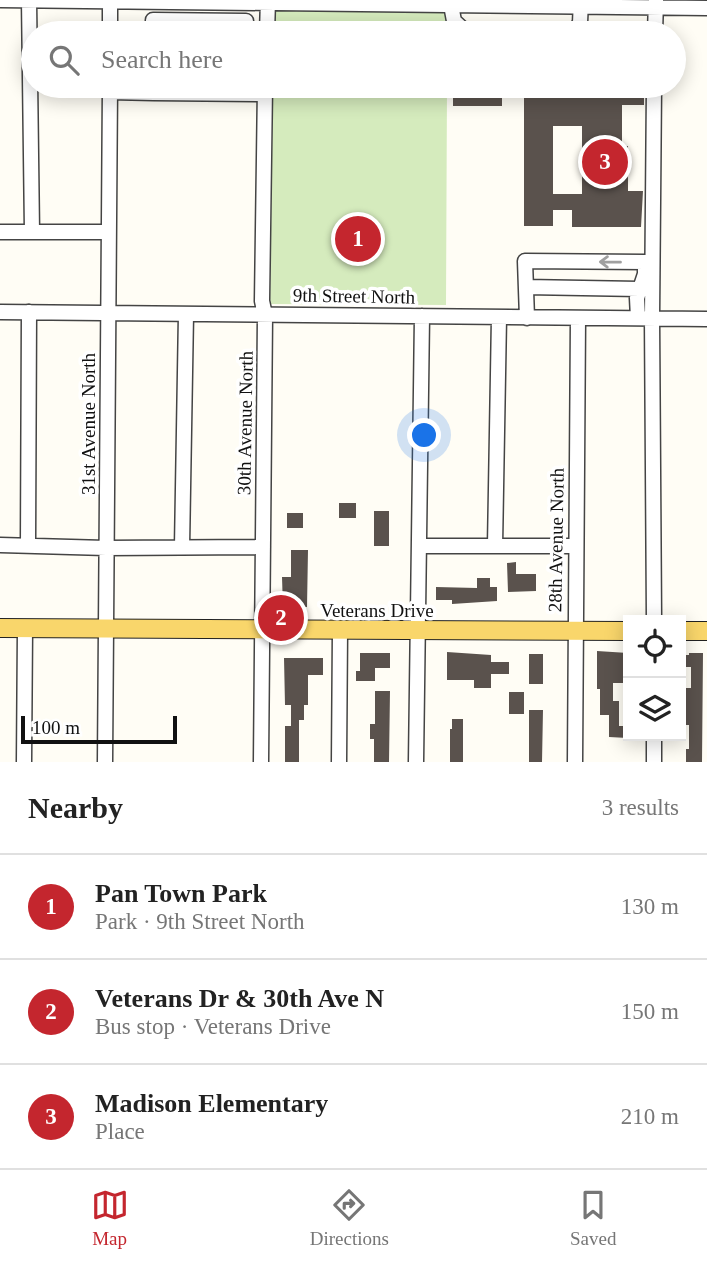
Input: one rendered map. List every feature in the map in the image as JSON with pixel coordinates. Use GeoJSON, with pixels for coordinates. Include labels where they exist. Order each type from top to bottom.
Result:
{"type":"FeatureCollection","features":[{"type":"Feature","properties":{"kind":"main road","name":"Veterans Drive"},"geometry":{"type":"LineString","coordinates":[[0,628],[623,631]]}},
{"type":"Feature","properties":{"kind":"main road"},"geometry":{"type":"LineString","coordinates":[[686,631],[707,631]]}},
{"type":"Feature","properties":{"kind":"street"},"geometry":{"type":"LineString","coordinates":[[0,0],[425,2],[451,5],[581,3],[707,8]]}},
{"type":"Feature","properties":{"kind":"street"},"geometry":{"type":"LineString","coordinates":[[29,0],[29,21]]}},
{"type":"Feature","properties":{"kind":"street"},"geometry":{"type":"LineString","coordinates":[[110,1],[110,21]]}},
{"type":"Feature","properties":{"kind":"street"},"geometry":{"type":"LineString","coordinates":[[185,20],[186,1]]}},
{"type":"Feature","properties":{"kind":"street"},"geometry":{"type":"LineString","coordinates":[[267,21],[268,2]]}},
{"type":"Feature","properties":{"kind":"street"},"geometry":{"type":"LineString","coordinates":[[580,21],[581,3]]}},
{"type":"Feature","properties":{"kind":"street"},"geometry":{"type":"LineString","coordinates":[[451,5],[454,21]]}},
{"type":"Feature","properties":{"kind":"street"},"geometry":{"type":"LineString","coordinates":[[153,21],[246,21]]}},
{"type":"Feature","properties":{"kind":"street"},"geometry":{"type":"LineString","coordinates":[[30,98],[32,232]]}},
{"type":"Feature","properties":{"kind":"street","name":"31st Avenue North"},"geometry":{"type":"LineString","coordinates":[[105,762],[110,98]]}},
{"type":"Feature","properties":{"kind":"street","name":"30th Avenue North"},"geometry":{"type":"LineString","coordinates":[[261,762],[265,98]]}},
{"type":"Feature","properties":{"kind":"street"},"geometry":{"type":"LineString","coordinates":[[654,98],[645,318],[654,615]]}},
{"type":"Feature","properties":{"kind":"street"},"geometry":{"type":"LineString","coordinates":[[0,232],[108,232]]}},
{"type":"Feature","properties":{"kind":"street"},"geometry":{"type":"LineString","coordinates":[[527,318],[525,261],[645,262],[645,274],[639,289],[645,318]]}},
{"type":"Feature","properties":{"kind":"street"},"geometry":{"type":"LineString","coordinates":[[526,287],[639,289]]}},
{"type":"Feature","properties":{"kind":"street","name":"9th Street North"},"geometry":{"type":"LineString","coordinates":[[0,312],[707,319]]}},
{"type":"Feature","properties":{"kind":"street"},"geometry":{"type":"LineString","coordinates":[[28,545],[29,312]]}},
{"type":"Feature","properties":{"kind":"street"},"geometry":{"type":"LineString","coordinates":[[182,547],[186,314]]}},
{"type":"Feature","properties":{"kind":"street"},"geometry":{"type":"LineString","coordinates":[[416,762],[422,316]]}},
{"type":"Feature","properties":{"kind":"street"},"geometry":{"type":"LineString","coordinates":[[495,546],[499,317]]}},
{"type":"Feature","properties":{"kind":"street","name":"28th Avenue North"},"geometry":{"type":"LineString","coordinates":[[575,762],[578,318]]}},
{"type":"Feature","properties":{"kind":"street"},"geometry":{"type":"LineString","coordinates":[[0,545],[106,548],[263,547]]}},
{"type":"Feature","properties":{"kind":"street"},"geometry":{"type":"LineString","coordinates":[[419,546],[575,546]]}},
{"type":"Feature","properties":{"kind":"street"},"geometry":{"type":"LineString","coordinates":[[24,762],[25,628]]}},
{"type":"Feature","properties":{"kind":"street"},"geometry":{"type":"LineString","coordinates":[[338,762],[340,630]]}},
{"type":"Feature","properties":{"kind":"street"},"geometry":{"type":"LineString","coordinates":[[654,741],[654,762]]}},
{"type":"Feature","properties":{"kind":"green space"},"geometry":{"type":"Polygon","coordinates":[[[274,11],[448,12],[448,21],[274,21],[274,11]]]}},
{"type":"Feature","properties":{"kind":"green space"},"geometry":{"type":"Polygon","coordinates":[[[273,98],[447,98],[446,305],[270,304],[273,98]]]}},
{"type":"Feature","properties":{"kind":"building"},"geometry":{"type":"Polygon","coordinates":[[[453,98],[502,98],[502,106],[453,106],[453,98]]]}},
{"type":"Feature","properties":{"kind":"building"},"geometry":{"type":"Polygon","coordinates":[[[524,98],[644,98],[644,105],[622,105],[622,146],[628,146],[628,191],[643,191],[641,227],[572,227],[572,210],[553,210],[553,226],[524,226],[524,98]],[[553,126],[553,194],[582,194],[582,126],[553,126]]]}},
{"type":"Feature","properties":{"kind":"building"},"geometry":{"type":"Polygon","coordinates":[[[339,503],[356,503],[356,518],[339,518],[339,503]]]}},
{"type":"Feature","properties":{"kind":"building"},"geometry":{"type":"Polygon","coordinates":[[[374,511],[389,511],[389,546],[374,546],[374,511]]]}},
{"type":"Feature","properties":{"kind":"building"},"geometry":{"type":"Polygon","coordinates":[[[287,513],[303,513],[303,528],[287,528],[287,513]]]}},
{"type":"Feature","properties":{"kind":"building"},"geometry":{"type":"Polygon","coordinates":[[[291,550],[308,550],[307,607],[283,608],[282,577],[291,577],[291,550]]]}},
{"type":"Feature","properties":{"kind":"building"},"geometry":{"type":"Polygon","coordinates":[[[516,562],[516,574],[536,574],[536,591],[508,592],[507,563],[516,562]]]}},
{"type":"Feature","properties":{"kind":"building"},"geometry":{"type":"Polygon","coordinates":[[[477,578],[490,578],[490,587],[497,587],[497,601],[452,604],[452,600],[436,600],[436,587],[477,588],[477,578]]]}},
{"type":"Feature","properties":{"kind":"building"},"geometry":{"type":"Polygon","coordinates":[[[597,651],[623,653],[623,683],[613,683],[613,701],[619,701],[619,726],[623,726],[623,738],[609,737],[609,715],[600,715],[600,689],[597,689],[597,651]]]}},
{"type":"Feature","properties":{"kind":"building"},"geometry":{"type":"Polygon","coordinates":[[[447,652],[491,655],[491,662],[509,662],[509,674],[491,674],[491,688],[474,688],[474,680],[447,680],[447,652]]]}},
{"type":"Feature","properties":{"kind":"building"},"geometry":{"type":"Polygon","coordinates":[[[360,653],[390,653],[390,668],[375,668],[375,681],[356,681],[356,671],[360,671],[360,653]]]}},
{"type":"Feature","properties":{"kind":"building"},"geometry":{"type":"Polygon","coordinates":[[[703,653],[702,762],[686,762],[689,725],[686,725],[686,688],[691,688],[691,667],[686,667],[686,655],[703,653]]]}},
{"type":"Feature","properties":{"kind":"building"},"geometry":{"type":"Polygon","coordinates":[[[529,654],[543,654],[543,684],[529,684],[529,654]]]}},
{"type":"Feature","properties":{"kind":"building"},"geometry":{"type":"Polygon","coordinates":[[[284,658],[323,658],[323,675],[308,675],[308,705],[304,705],[304,720],[299,720],[299,762],[285,762],[285,726],[291,726],[291,705],[285,705],[284,658]]]}},
{"type":"Feature","properties":{"kind":"building"},"geometry":{"type":"Polygon","coordinates":[[[375,691],[390,691],[389,762],[374,762],[374,739],[370,739],[370,724],[375,724],[375,691]]]}},
{"type":"Feature","properties":{"kind":"building"},"geometry":{"type":"Polygon","coordinates":[[[509,692],[524,692],[524,714],[509,714],[509,692]]]}},
{"type":"Feature","properties":{"kind":"building"},"geometry":{"type":"Polygon","coordinates":[[[529,710],[543,710],[542,762],[529,762],[529,710]]]}},
{"type":"Feature","properties":{"kind":"building"},"geometry":{"type":"Polygon","coordinates":[[[452,719],[463,719],[463,762],[450,762],[452,719]]]}},
{"type":"Feature","properties":{"kind":"place","name":"Madison Elementary"},"geometry":{"type":"Point","coordinates":[605,162]}},
{"type":"Feature","properties":{"kind":"place","name":"Pan Town Park"},"geometry":{"type":"Point","coordinates":[358,239]}},
{"type":"Feature","properties":{"kind":"place","name":"Veterans Dr & 30th Ave N"},"geometry":{"type":"Point","coordinates":[281,618]}}]}
